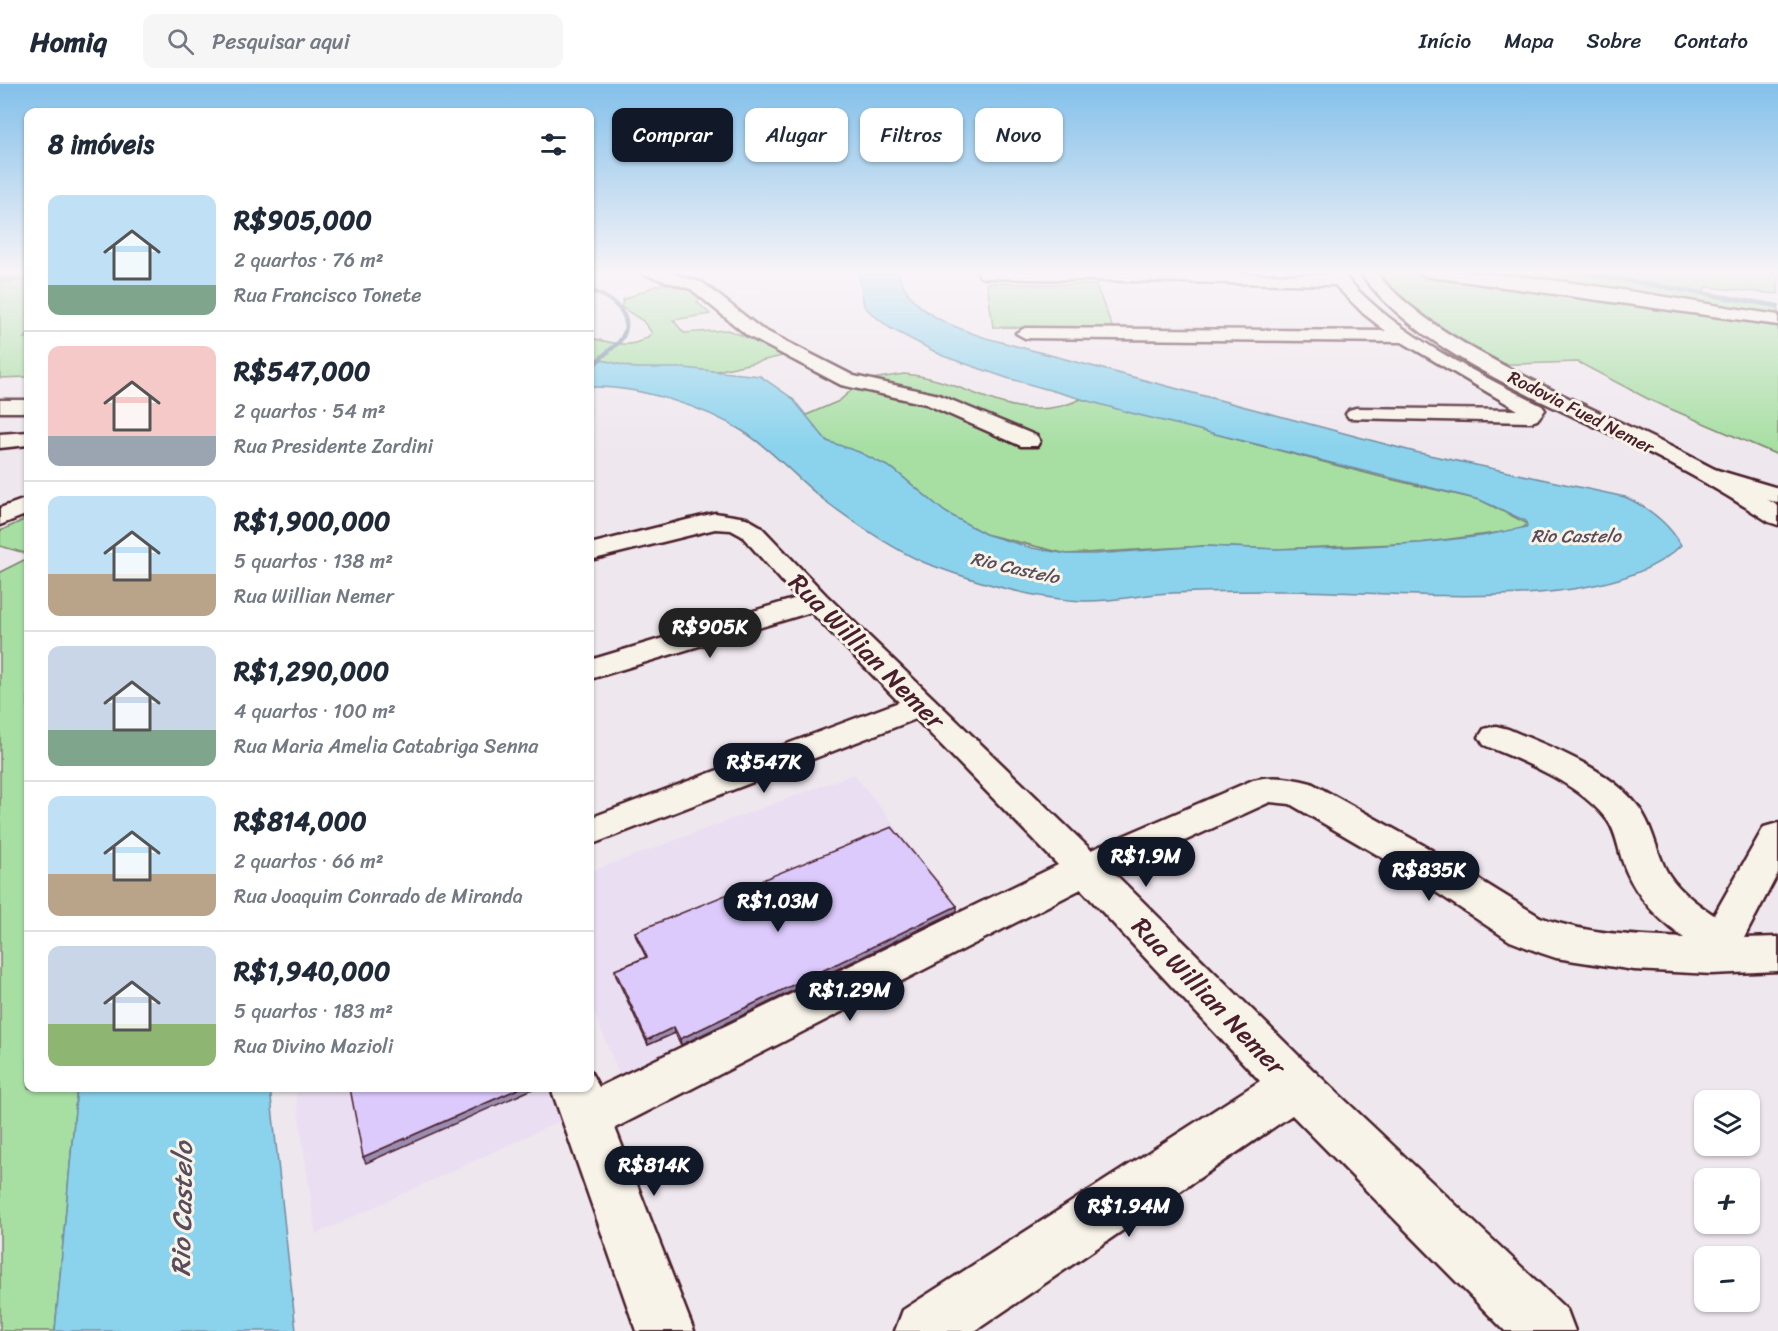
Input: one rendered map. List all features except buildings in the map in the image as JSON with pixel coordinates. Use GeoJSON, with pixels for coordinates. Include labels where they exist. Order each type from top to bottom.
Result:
{"type":"FeatureCollection","features":[{"type":"Feature","properties":{"kind":"street"},"geometry":{"type":"LineString","coordinates":[[751,329],[848,381],[932,399],[1029,441]]}},
{"type":"Feature","properties":{"kind":"street"},"geometry":{"type":"LineString","coordinates":[[1356,414],[1530,416],[1535,410],[1482,382],[1397,329]]}},
{"type":"Feature","properties":{"kind":"street","name":"Rodovia Fued Nemer"},"geometry":{"type":"LineString","coordinates":[[1428,329],[1437,336],[1617,431],[1707,474],[1778,517]]}},
{"type":"Feature","properties":{"kind":"street"},"geometry":{"type":"LineString","coordinates":[[1025,333],[1437,336]]}},
{"type":"Feature","properties":{"kind":"street"},"geometry":{"type":"LineString","coordinates":[[0,406],[24,405]]}},
{"type":"Feature","properties":{"kind":"street"},"geometry":{"type":"LineString","coordinates":[[0,441],[24,440]]}},
{"type":"Feature","properties":{"kind":"street"},"geometry":{"type":"LineString","coordinates":[[1707,474],[1778,496]]}},
{"type":"Feature","properties":{"kind":"street"},"geometry":{"type":"LineString","coordinates":[[0,499],[24,489]]}},
{"type":"Feature","properties":{"kind":"street"},"geometry":{"type":"LineString","coordinates":[[0,517],[24,507]]}},
{"type":"Feature","properties":{"kind":"street","name":"Rua Willian Nemer"},"geometry":{"type":"LineString","coordinates":[[594,551],[715,521],[737,523],[751,531],[816,601],[1086,870],[1295,1084],[1546,1331]]}},
{"type":"Feature","properties":{"kind":"street"},"geometry":{"type":"LineString","coordinates":[[594,669],[816,601]]}},
{"type":"Feature","properties":{"kind":"street"},"geometry":{"type":"LineString","coordinates":[[594,830],[920,706]]}},
{"type":"Feature","properties":{"kind":"street"},"geometry":{"type":"LineString","coordinates":[[1496,737],[1534,753],[1607,798],[1623,815],[1631,828],[1644,866],[1664,900],[1717,949]]}},
{"type":"Feature","properties":{"kind":"street"},"geometry":{"type":"LineString","coordinates":[[665,1331],[581,1103],[1266,789],[1298,792],[1409,855],[1535,933],[1585,948],[1717,949],[1778,954]]}},
{"type":"Feature","properties":{"kind":"street"},"geometry":{"type":"LineString","coordinates":[[1717,949],[1778,837]]}},
{"type":"Feature","properties":{"kind":"street"},"geometry":{"type":"LineString","coordinates":[[924,1331],[1295,1084]]}},
{"type":"Feature","properties":{"kind":"shaded area"},"geometry":{"type":"Polygon","coordinates":[[[854,774],[967,918],[622,1081],[594,1013],[594,871],[854,774]]]}},
{"type":"Feature","properties":{"kind":"shaded area"},"geometry":{"type":"Polygon","coordinates":[[[296,1092],[552,1092],[562,1120],[316,1234],[296,1092]]]}},
{"type":"Feature","properties":{"kind":"green space"},"geometry":{"type":"Polygon","coordinates":[[[0,329],[24,329],[24,377],[0,378],[0,329]]]}},
{"type":"Feature","properties":{"kind":"green space"},"geometry":{"type":"Polygon","coordinates":[[[649,329],[681,329],[684,333],[727,330],[772,346],[787,355],[717,371],[634,368],[594,358],[594,339],[630,344],[645,339],[652,333],[649,329]]]}},
{"type":"Feature","properties":{"kind":"green space"},"geometry":{"type":"Polygon","coordinates":[[[1433,329],[1778,329],[1778,455],[1652,401],[1578,362],[1485,365],[1451,345],[1433,329]]]}},
{"type":"Feature","properties":{"kind":"green space"},"geometry":{"type":"Polygon","coordinates":[[[904,374],[950,384],[1013,406],[1034,409],[1057,407],[1081,399],[1381,477],[1480,500],[1528,524],[1519,530],[1420,543],[1276,549],[1204,546],[1067,554],[985,534],[945,512],[893,469],[827,441],[804,416],[839,401],[854,388],[872,379],[904,374]]]}},
{"type":"Feature","properties":{"kind":"green space"},"geometry":{"type":"Polygon","coordinates":[[[24,520],[24,553],[0,546],[0,531],[24,520]]]}},
{"type":"Feature","properties":{"kind":"green space"},"geometry":{"type":"Polygon","coordinates":[[[24,560],[24,1092],[77,1092],[55,1331],[0,1331],[0,572],[24,560]]]}},
{"type":"Feature","properties":{"kind":"water","name":"Rio Castelo"},"geometry":{"type":"Polygon","coordinates":[[[892,329],[962,329],[986,338],[1415,452],[1625,497],[1657,516],[1681,545],[1647,568],[1602,584],[1548,592],[1431,595],[1218,591],[1156,594],[1091,601],[1062,599],[1003,588],[916,559],[889,544],[824,500],[775,456],[744,432],[728,423],[670,399],[629,390],[594,387],[594,358],[634,368],[684,368],[760,376],[792,398],[827,441],[859,452],[893,469],[945,512],[985,534],[1032,548],[1067,554],[1204,546],[1276,549],[1420,543],[1482,536],[1527,527],[1526,521],[1480,500],[1131,413],[1007,378],[943,356],[892,329]]]}},
{"type":"Feature","properties":{"kind":"water","name":"Rio Castelo"},"geometry":{"type":"Polygon","coordinates":[[[77,1092],[270,1092],[296,1331],[55,1331],[77,1092]]]}},
{"type":"Feature","properties":{"kind":"waterway"},"geometry":{"type":"LineString","coordinates":[[594,365],[619,342],[625,329]]}}]}
